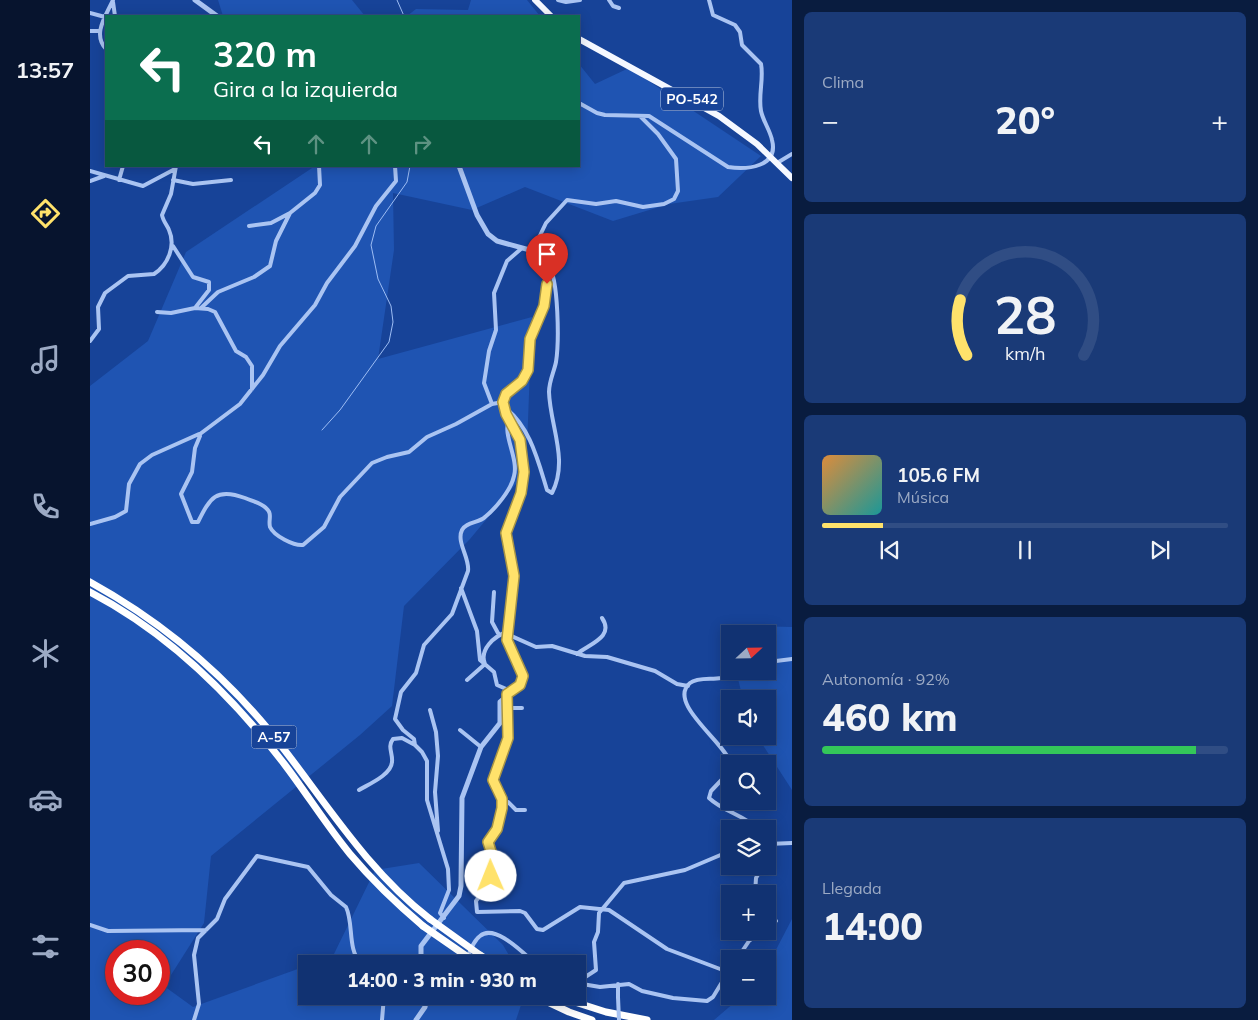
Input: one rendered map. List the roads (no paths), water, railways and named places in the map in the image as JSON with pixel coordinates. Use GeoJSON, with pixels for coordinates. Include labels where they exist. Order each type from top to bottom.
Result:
{"type":"FeatureCollection","features":[{"type":"Feature","properties":{"kind":"highway","name":"A-57"},"geometry":{"type":"LineString","coordinates":[[90,582],[157,625],[195,655],[231,688],[284,750],[359,850],[395,889],[430,920],[480,955]]}},
{"type":"Feature","properties":{"kind":"highway","name":"A-57"},"geometry":{"type":"LineString","coordinates":[[90,592],[163,641],[227,697],[285,766],[362,868],[424,926],[465,955]]}},
{"type":"Feature","properties":{"kind":"highway"},"geometry":{"type":"LineString","coordinates":[[556,1005],[592,1020]]}},
{"type":"Feature","properties":{"kind":"highway"},"geometry":{"type":"LineString","coordinates":[[579,1005],[647,1020]]}},
{"type":"Feature","properties":{"kind":"main road"},"geometry":{"type":"LineString","coordinates":[[535,0],[550,15]]}},
{"type":"Feature","properties":{"kind":"main road","name":"PO-542"},"geometry":{"type":"LineString","coordinates":[[580,40],[719,116],[770,156],[792,178]]}},
{"type":"Feature","properties":{"kind":"street"},"geometry":{"type":"LineString","coordinates":[[113,0],[116,15]]}},
{"type":"Feature","properties":{"kind":"street"},"geometry":{"type":"LineString","coordinates":[[106,15],[113,0]]}},
{"type":"Feature","properties":{"kind":"street"},"geometry":{"type":"LineString","coordinates":[[195,0],[216,15]]}},
{"type":"Feature","properties":{"kind":"street"},"geometry":{"type":"LineString","coordinates":[[558,0],[566,2],[580,0]]}},
{"type":"Feature","properties":{"kind":"street"},"geometry":{"type":"LineString","coordinates":[[608,0],[613,6],[619,8]]}},
{"type":"Feature","properties":{"kind":"street"},"geometry":{"type":"LineString","coordinates":[[580,104],[597,113],[649,116],[728,167],[743,169],[760,166],[770,156],[773,142],[762,115],[760,102],[761,64],[742,45],[740,32],[734,25],[713,15],[709,0]]}},
{"type":"Feature","properties":{"kind":"street"},"geometry":{"type":"LineString","coordinates":[[90,13],[105,17],[99,31],[100,41],[105,48]]}},
{"type":"Feature","properties":{"kind":"street"},"geometry":{"type":"LineString","coordinates":[[90,31],[99,31]]}},
{"type":"Feature","properties":{"kind":"street"},"geometry":{"type":"LineString","coordinates":[[533,250],[546,223],[567,200],[596,204],[616,202],[643,207],[664,204],[677,196],[678,168],[674,155],[640,116]]}},
{"type":"Feature","properties":{"kind":"street"},"geometry":{"type":"LineString","coordinates":[[777,163],[792,154]]}},
{"type":"Feature","properties":{"kind":"street"},"geometry":{"type":"LineString","coordinates":[[119,180],[123,167]]}},
{"type":"Feature","properties":{"kind":"street"},"geometry":{"type":"LineString","coordinates":[[249,226],[271,223],[290,213],[318,189],[320,185],[319,167]]}},
{"type":"Feature","properties":{"kind":"street"},"geometry":{"type":"LineString","coordinates":[[90,524],[115,517],[126,511],[130,479],[144,460],[152,454],[200,434],[233,411],[252,389],[263,375],[280,346],[299,326],[355,246],[370,215],[396,181],[396,167]]}},
{"type":"Feature","properties":{"kind":"street"},"geometry":{"type":"LineString","coordinates":[[200,434],[195,448],[192,472],[181,494],[192,522],[198,522],[204,507],[212,498],[226,493],[244,498],[266,508],[270,512],[272,530],[300,546],[305,544],[324,527],[340,497],[367,467],[387,457],[414,450],[427,437],[456,424],[492,404],[504,405],[534,446],[547,490],[552,493],[559,469],[558,443],[549,390],[556,360],[557,308],[555,282],[541,255],[533,250],[497,241],[488,234],[477,215],[459,167]]}},
{"type":"Feature","properties":{"kind":"street"},"geometry":{"type":"LineString","coordinates":[[90,171],[143,186],[176,168]]}},
{"type":"Feature","properties":{"kind":"street"},"geometry":{"type":"LineString","coordinates":[[176,168],[162,218],[169,230],[173,246],[192,277],[208,280],[210,284],[209,290],[195,308]]}},
{"type":"Feature","properties":{"kind":"street"},"geometry":{"type":"LineString","coordinates":[[90,181],[104,176]]}},
{"type":"Feature","properties":{"kind":"street"},"geometry":{"type":"LineString","coordinates":[[172,180],[193,184],[231,180]]}},
{"type":"Feature","properties":{"kind":"street"},"geometry":{"type":"LineString","coordinates":[[201,308],[218,292],[254,277],[270,266],[276,241],[290,213]]}},
{"type":"Feature","properties":{"kind":"street"},"geometry":{"type":"LineString","coordinates":[[90,340],[99,329],[98,307],[105,293],[128,276],[157,272],[163,266],[173,246]]}},
{"type":"Feature","properties":{"kind":"street"},"geometry":{"type":"LineString","coordinates":[[492,404],[484,383],[489,351],[496,330],[494,293],[507,260],[522,248]]}},
{"type":"Feature","properties":{"kind":"street"},"geometry":{"type":"LineString","coordinates":[[420,955],[419,950],[427,935],[444,918],[459,896],[462,798],[481,747],[498,727],[500,702],[520,685],[523,676],[519,663],[508,644],[507,633],[514,576],[506,533],[521,493],[524,472],[520,440],[504,405],[506,394],[522,381],[528,370],[532,334],[546,298],[547,264]]}},
{"type":"Feature","properties":{"kind":"street"},"geometry":{"type":"LineString","coordinates":[[158,312],[171,313],[201,308],[215,312],[236,351],[249,361],[253,371],[252,389]]}},
{"type":"Feature","properties":{"kind":"street"},"geometry":{"type":"LineString","coordinates":[[415,745],[414,739],[403,730],[395,719],[401,692],[416,673],[424,645],[452,614],[469,565],[460,538],[461,532],[464,527],[484,518],[498,504],[514,478],[512,448],[507,431],[510,419]]}},
{"type":"Feature","properties":{"kind":"street"},"geometry":{"type":"LineString","coordinates":[[461,588],[477,631],[478,656],[494,672],[497,685],[509,693]]}},
{"type":"Feature","properties":{"kind":"street"},"geometry":{"type":"LineString","coordinates":[[494,592],[492,622],[499,635]]}},
{"type":"Feature","properties":{"kind":"street"},"geometry":{"type":"LineString","coordinates":[[577,654],[603,638],[606,631],[602,618]]}},
{"type":"Feature","properties":{"kind":"street"},"geometry":{"type":"LineString","coordinates":[[485,664],[483,659],[489,644],[499,635],[507,633],[534,646],[552,646],[577,654],[607,657],[655,671],[677,684],[688,686],[694,682],[721,678]]}},
{"type":"Feature","properties":{"kind":"street"},"geometry":{"type":"LineString","coordinates":[[776,661],[792,659]]}},
{"type":"Feature","properties":{"kind":"street"},"geometry":{"type":"LineString","coordinates":[[466,680],[485,664]]}},
{"type":"Feature","properties":{"kind":"street"},"geometry":{"type":"LineString","coordinates":[[688,686],[687,708],[727,755]]}},
{"type":"Feature","properties":{"kind":"street"},"geometry":{"type":"LineString","coordinates":[[509,693],[506,708],[508,738],[493,780],[502,801],[497,829],[488,842],[494,866],[487,886],[476,901],[477,912],[520,911],[525,913],[537,929],[543,930],[580,908],[602,909],[614,913],[667,949],[721,967]]}},
{"type":"Feature","properties":{"kind":"street"},"geometry":{"type":"LineString","coordinates":[[506,708],[522,708]]}},
{"type":"Feature","properties":{"kind":"street"},"geometry":{"type":"LineString","coordinates":[[430,710],[436,732],[438,756],[435,792],[438,832]]}},
{"type":"Feature","properties":{"kind":"street"},"geometry":{"type":"LineString","coordinates":[[460,730],[481,747]]}},
{"type":"Feature","properties":{"kind":"street"},"geometry":{"type":"LineString","coordinates":[[359,790],[388,771],[392,763],[389,746],[393,739],[402,738],[415,745],[422,752],[427,761],[427,800],[448,868],[449,890],[440,913],[444,918]]}},
{"type":"Feature","properties":{"kind":"street"},"geometry":{"type":"LineString","coordinates":[[721,780],[711,791],[709,798],[721,806]]}},
{"type":"Feature","properties":{"kind":"street"},"geometry":{"type":"LineString","coordinates":[[502,801],[508,802],[516,810],[525,810]]}},
{"type":"Feature","properties":{"kind":"street"},"geometry":{"type":"LineString","coordinates":[[727,810],[733,814],[744,816],[748,820]]}},
{"type":"Feature","properties":{"kind":"street"},"geometry":{"type":"LineString","coordinates":[[776,844],[792,843]]}},
{"type":"Feature","properties":{"kind":"street"},"geometry":{"type":"LineString","coordinates":[[586,976],[596,970],[594,942],[598,932],[599,913],[624,883],[685,870],[721,855]]}},
{"type":"Feature","properties":{"kind":"street"},"geometry":{"type":"LineString","coordinates":[[194,1020],[200,1004],[194,955],[198,938],[217,919],[225,899],[257,856],[308,867],[331,895],[346,907],[356,955]]}},
{"type":"Feature","properties":{"kind":"street"},"geometry":{"type":"LineString","coordinates":[[90,925],[108,931],[206,930]]}},
{"type":"Feature","properties":{"kind":"street"},"geometry":{"type":"LineString","coordinates":[[470,955],[479,936],[492,932],[508,940],[526,955]]}},
{"type":"Feature","properties":{"kind":"street"},"geometry":{"type":"LineString","coordinates":[[618,984],[619,1020]]}},
{"type":"Feature","properties":{"kind":"street"},"geometry":{"type":"LineString","coordinates":[[586,985],[600,987],[629,984],[642,991],[673,998],[707,1001],[713,997],[721,984]]}},
{"type":"Feature","properties":{"kind":"street"},"geometry":{"type":"LineString","coordinates":[[382,1020],[383,1005]]}},
{"type":"Feature","properties":{"kind":"street"},"geometry":{"type":"LineString","coordinates":[[416,1020],[425,1005]]}},
{"type":"Feature","properties":{"kind":"waterway"},"geometry":{"type":"LineString","coordinates":[[397,0],[404,15]]}},
{"type":"Feature","properties":{"kind":"waterway"},"geometry":{"type":"LineString","coordinates":[[322,430],[340,410],[389,342],[393,322],[391,306],[378,279],[371,245],[376,226],[407,182],[410,167]]}}]}
